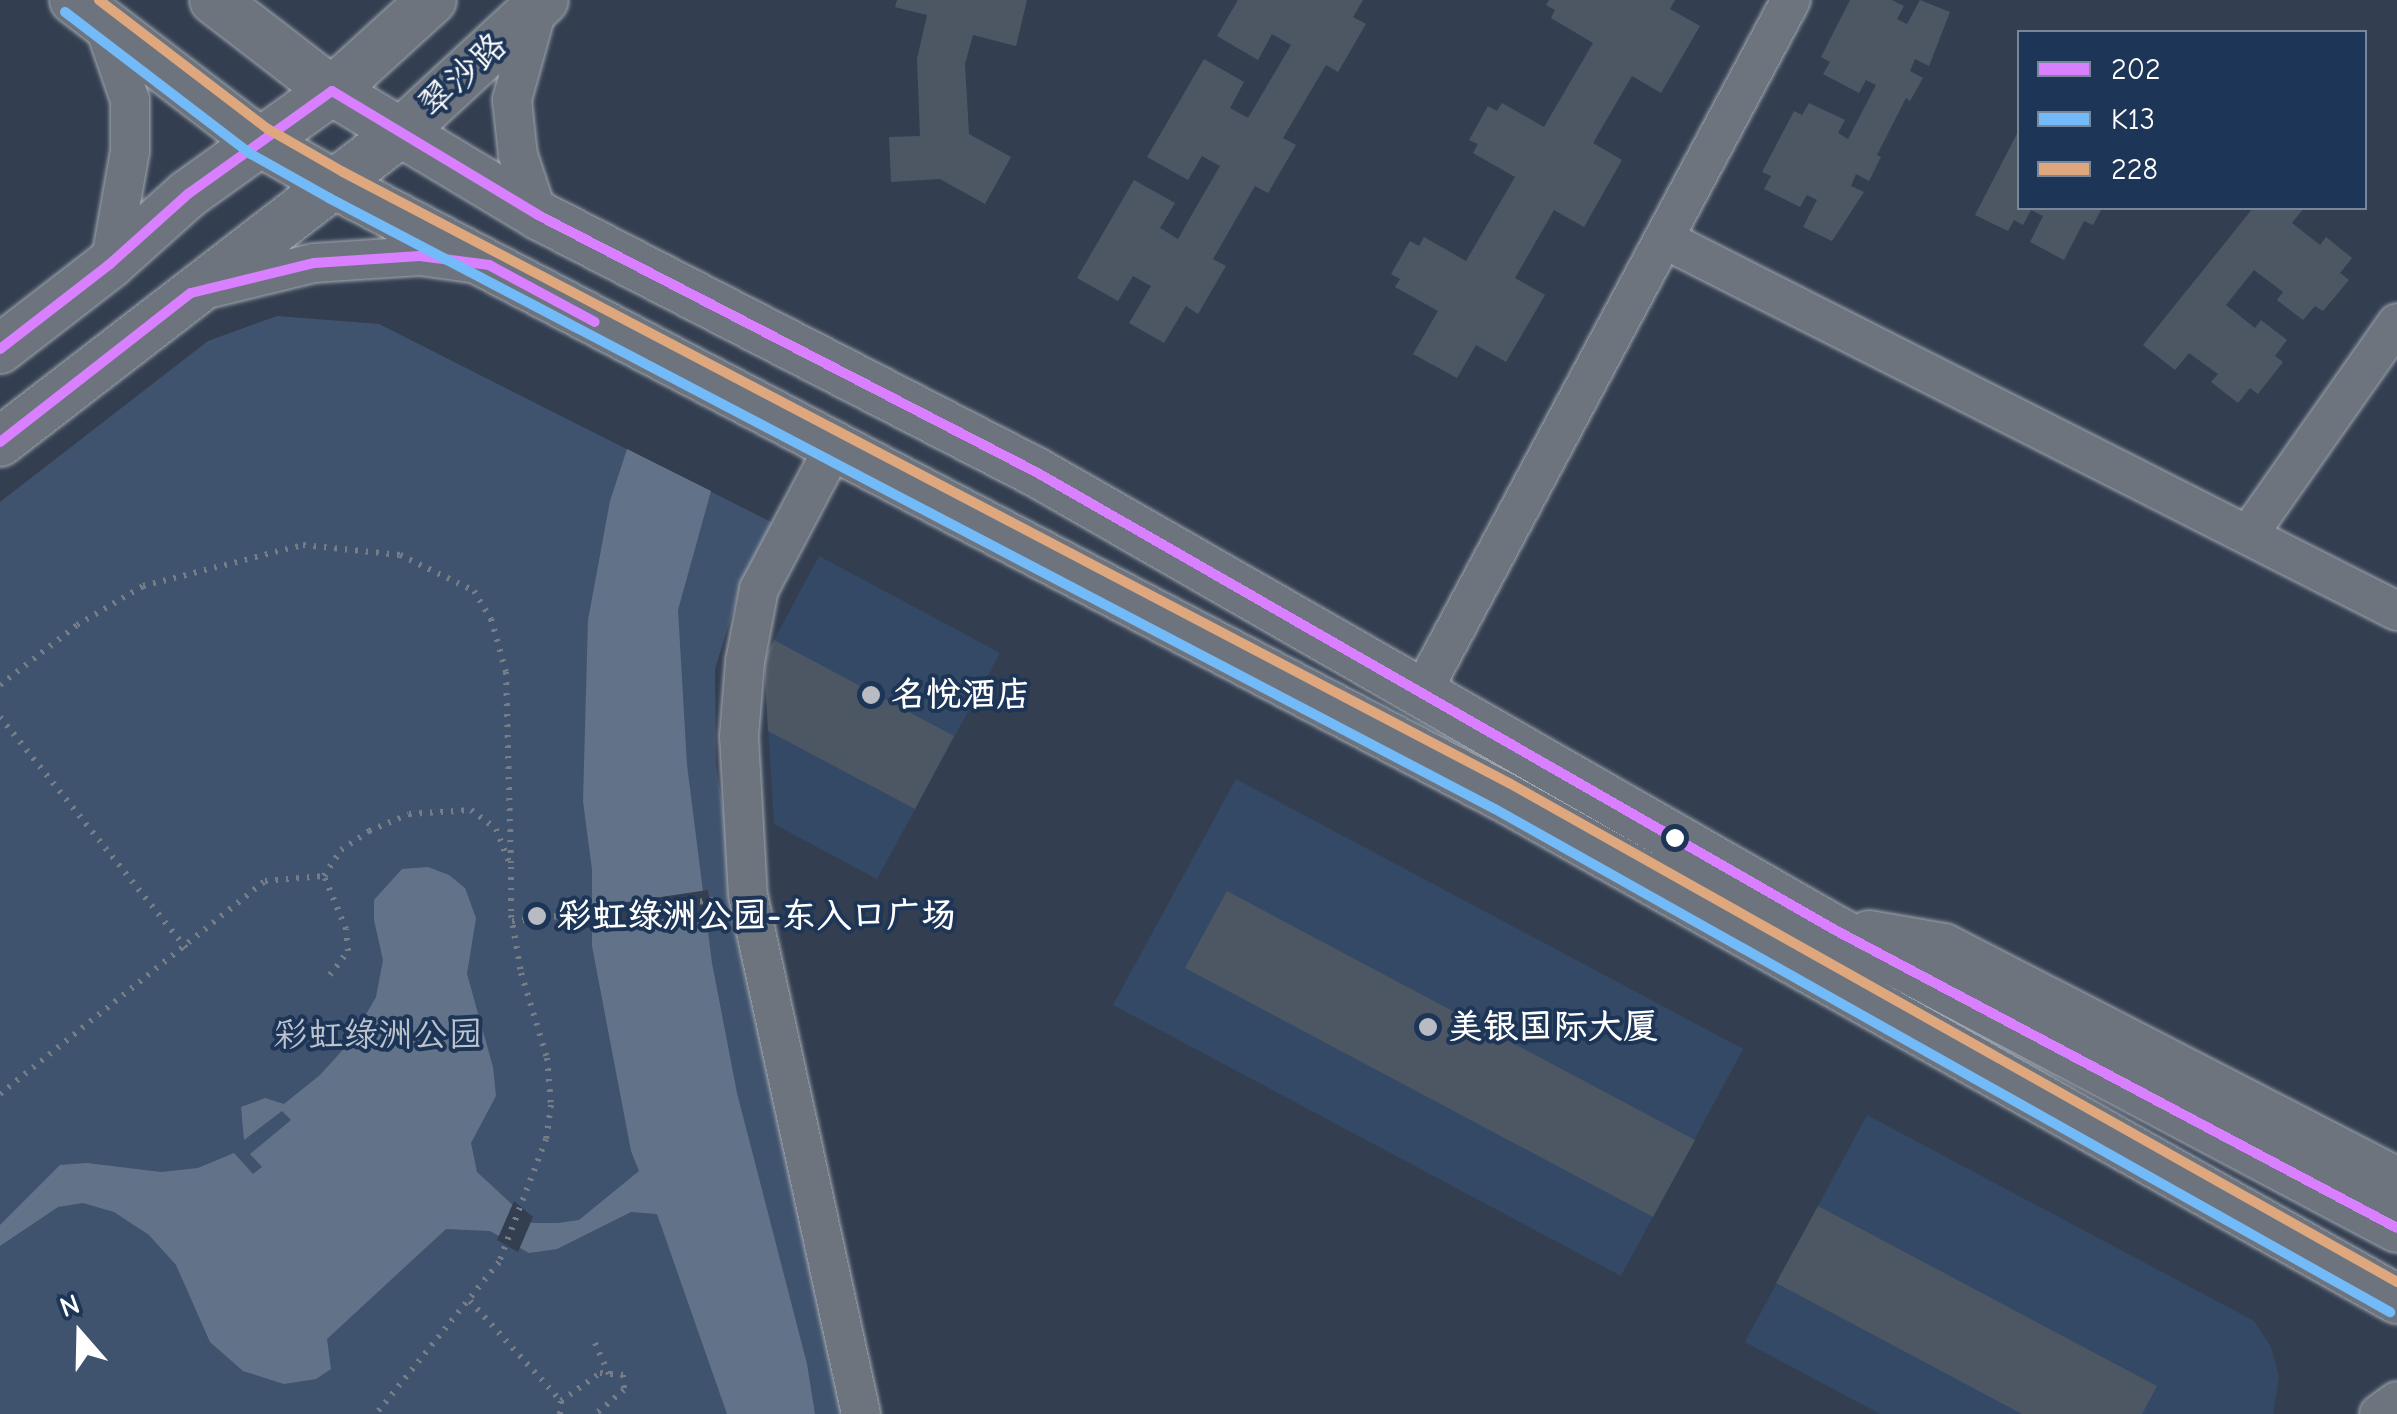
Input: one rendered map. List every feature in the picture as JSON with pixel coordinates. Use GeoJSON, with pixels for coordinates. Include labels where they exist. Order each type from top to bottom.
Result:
{"type":"FeatureCollection","features":[{"type":"Feature","properties":{"kind":"main road"},"geometry":{"type":"LineString","coordinates":[[214,0],[332,91],[538,215],[1036,472],[1424,690],[1835,930],[2124,1087],[2397,1228]]}},
{"type":"Feature","properties":{"kind":"main road"},"geometry":{"type":"LineString","coordinates":[[0,349],[110,264],[188,194],[332,91],[432,0]]}},
{"type":"Feature","properties":{"kind":"main road","name":"翠沙路"},"geometry":{"type":"LineString","coordinates":[[0,442],[399,134],[541,3]]}},
{"type":"Feature","properties":{"kind":"main road"},"geometry":{"type":"LineString","coordinates":[[88,11],[260,142],[488,266],[1502,796],[2397,1299]]}},
{"type":"Feature","properties":{"kind":"main road"},"geometry":{"type":"LineString","coordinates":[[1835,930],[1944,948],[2397,1182]]}},
{"type":"Feature","properties":{"kind":"street"},"geometry":{"type":"LineString","coordinates":[[538,215],[518,155],[512,100],[541,3]]}},
{"type":"Feature","properties":{"kind":"street"},"geometry":{"type":"LineString","coordinates":[[1424,690],[1664,238],[1783,3]]}},
{"type":"Feature","properties":{"kind":"street"},"geometry":{"type":"LineString","coordinates":[[88,11],[130,100],[130,151],[110,264]]}},
{"type":"Feature","properties":{"kind":"street"},"geometry":{"type":"LineString","coordinates":[[1664,238],[2397,610]]}},
{"type":"Feature","properties":{"kind":"street"},"geometry":{"type":"LineString","coordinates":[[191,293],[314,264],[420,256],[488,266]]}},
{"type":"Feature","properties":{"kind":"street"},"geometry":{"type":"LineString","coordinates":[[2248,535],[2397,323]]}},
{"type":"Feature","properties":{"kind":"street"},"geometry":{"type":"LineString","coordinates":[[834,447],[759,589],[744,662],[740,736],[748,896],[861,1414]]}},
{"type":"Feature","properties":{"kind":"street"},"geometry":{"type":"LineString","coordinates":[[2379,1414],[2397,1400]]}},
{"type":"Feature","properties":{"kind":"path"},"geometry":{"type":"LineString","coordinates":[[0,685],[77,625],[143,586],[303,545],[400,554],[474,591],[492,620],[506,672],[512,921],[521,973],[547,1058],[551,1105],[546,1139],[499,1262],[376,1414]]}},
{"type":"Feature","properties":{"kind":"path"},"geometry":{"type":"LineString","coordinates":[[0,718],[186,948]]}},
{"type":"Feature","properties":{"kind":"path"},"geometry":{"type":"LineString","coordinates":[[324,876],[341,850],[370,831],[409,814],[471,810],[496,829],[511,867]]}},
{"type":"Feature","properties":{"kind":"path"},"geometry":{"type":"LineString","coordinates":[[0,1094],[265,881],[324,876]]}},
{"type":"Feature","properties":{"kind":"path"},"geometry":{"type":"LineString","coordinates":[[324,876],[346,929],[348,951],[330,974]]}},
{"type":"Feature","properties":{"kind":"path"},"geometry":{"type":"LineString","coordinates":[[512,921],[554,920],[718,900]]}},
{"type":"Feature","properties":{"kind":"path"},"geometry":{"type":"LineString","coordinates":[[470,1301],[562,1401]]}},
{"type":"Feature","properties":{"kind":"path"},"geometry":{"type":"LineString","coordinates":[[596,1344],[608,1374]]}},
{"type":"Feature","properties":{"kind":"path"},"geometry":{"type":"LineString","coordinates":[[560,1414],[562,1401],[600,1373],[623,1375],[624,1390],[595,1414]]}},
{"type":"Feature","properties":{"kind":"shaded area"},"geometry":{"type":"Polygon","coordinates":[[[627,449],[711,491],[678,610],[687,765],[712,963],[737,1093],[807,1364],[815,1414],[727,1414],[657,1214],[631,1212],[557,1249],[529,1253],[490,1231],[446,1229],[327,1339],[331,1369],[316,1379],[284,1384],[243,1371],[210,1342],[176,1265],[149,1235],[114,1212],[83,1203],[58,1207],[0,1246],[0,1225],[60,1165],[87,1163],[161,1172],[198,1168],[234,1153],[253,1174],[262,1167],[250,1154],[291,1120],[282,1111],[244,1140],[241,1107],[265,1098],[284,1104],[320,1075],[350,1042],[376,997],[383,960],[374,900],[402,869],[428,867],[449,875],[465,888],[476,918],[467,974],[493,1067],[496,1096],[471,1143],[477,1172],[532,1223],[558,1223],[579,1220],[639,1171],[631,1151],[592,946],[592,870],[583,801],[588,620],[610,501],[627,449]]]}},
{"type":"Feature","properties":{"kind":"shaded area","name":"名悦酒店"},"geometry":{"type":"Polygon","coordinates":[[[819,556],[1000,653],[877,879],[774,824],[764,659],[819,556]]]}},
{"type":"Feature","properties":{"kind":"shaded area","name":"美银国际大厦"},"geometry":{"type":"Polygon","coordinates":[[[1236,779],[1743,1049],[1621,1276],[1113,1005],[1236,779]]]}},
{"type":"Feature","properties":{"kind":"shaded area"},"geometry":{"type":"Polygon","coordinates":[[[1867,1115],[2254,1321],[2271,1347],[2279,1377],[2273,1414],[1880,1414],[1745,1342],[1867,1115]]]}},
{"type":"Feature","properties":{"kind":"green space","name":"彩虹绿洲公园"},"geometry":{"type":"Polygon","coordinates":[[[277,316],[379,324],[779,526],[739,591],[715,669],[716,766],[753,990],[844,1414],[0,1414],[0,502],[208,341],[277,316]]]}},
{"type":"Feature","properties":{"kind":"pier"},"geometry":{"type":"Polygon","coordinates":[[[708,890],[711,914],[587,928],[587,908],[708,890]]]}},
{"type":"Feature","properties":{"kind":"pier"},"geometry":{"type":"Polygon","coordinates":[[[514,1201],[533,1217],[518,1252],[497,1240],[514,1201]]]}},
{"type":"Feature","properties":{"kind":"building"},"geometry":{"type":"Polygon","coordinates":[[[897,0],[1027,0],[1016,46],[973,35],[965,64],[969,134],[1011,157],[985,204],[940,179],[891,182],[889,137],[920,136],[917,59],[927,15],[895,7],[897,0]]]}},
{"type":"Feature","properties":{"kind":"building"},"geometry":{"type":"Polygon","coordinates":[[[1238,0],[1363,0],[1353,17],[1366,24],[1338,72],[1326,65],[1283,138],[1296,145],[1268,193],[1255,186],[1213,259],[1226,266],[1198,314],[1186,306],[1164,343],[1129,323],[1151,286],[1133,276],[1118,301],[1077,278],[1134,180],[1175,203],[1160,228],[1178,239],[1220,166],[1202,156],[1188,180],[1147,157],[1204,59],[1244,82],[1230,108],[1248,118],[1291,45],[1272,34],[1258,60],[1217,36],[1238,0]]]}},
{"type":"Feature","properties":{"kind":"building"},"geometry":{"type":"Polygon","coordinates":[[[1549,0],[1675,0],[1670,9],[1700,26],[1661,93],[1632,76],[1593,143],[1622,160],[1584,227],[1554,210],[1515,278],[1545,295],[1506,362],[1476,345],[1457,378],[1413,354],[1438,311],[1395,287],[1400,279],[1391,274],[1410,241],[1419,246],[1424,237],[1466,261],[1515,177],[1473,153],[1478,144],[1469,140],[1488,106],[1497,111],[1502,103],[1544,127],[1593,43],[1551,18],[1555,10],[1546,5],[1549,0]]]}},
{"type":"Feature","properties":{"kind":"building"},"geometry":{"type":"Polygon","coordinates":[[[1850,0],[1892,0],[1904,6],[1897,19],[1907,24],[1920,0],[1950,12],[1929,66],[1915,59],[1910,71],[1923,78],[1910,101],[1906,98],[1877,155],[1881,157],[1869,181],[1856,174],[1851,186],[1864,192],[1832,241],[1803,227],[1817,200],[1807,195],[1800,207],[1764,189],[1771,176],[1762,172],[1794,111],[1802,115],[1809,103],[1845,120],[1838,133],[1848,139],[1876,85],[1866,80],[1859,93],[1823,74],[1830,62],[1821,57],[1850,0]]]}},
{"type":"Feature","properties":{"kind":"building"},"geometry":{"type":"Polygon","coordinates":[[[2017,134],[2017,210],[2031,210],[2023,225],[2014,220],[2008,231],[1975,215],[2017,134]]]}},
{"type":"Feature","properties":{"kind":"building"},"geometry":{"type":"Polygon","coordinates":[[[2031,210],[2101,210],[2093,225],[2084,221],[2064,260],[2030,242],[2043,216],[2031,210]]]}},
{"type":"Feature","properties":{"kind":"building"},"geometry":{"type":"Polygon","coordinates":[[[2251,210],[2302,210],[2292,223],[2320,245],[2326,237],[2352,258],[2340,273],[2349,280],[2323,311],[2315,306],[2303,320],[2277,300],[2283,292],[2254,270],[2226,305],[2255,328],[2261,320],[2287,340],[2275,356],[2283,362],[2258,394],[2250,388],[2238,403],[2211,382],[2218,374],[2189,353],[2175,370],[2143,345],[2251,210]]]}},
{"type":"Feature","properties":{"kind":"building"},"geometry":{"type":"Polygon","coordinates":[[[774,640],[954,736],[915,809],[768,731],[764,659],[774,640]]]}},
{"type":"Feature","properties":{"kind":"building"},"geometry":{"type":"Polygon","coordinates":[[[1227,891],[1695,1140],[1653,1217],[1185,968],[1227,891]]]}},
{"type":"Feature","properties":{"kind":"building"},"geometry":{"type":"Polygon","coordinates":[[[1818,1206],[2157,1386],[2142,1414],[2022,1414],[1776,1283],[1818,1206]]]}},
{"type":"Feature","properties":{"kind":"transit line","name":"228"},"geometry":{"type":"LineString","coordinates":[[99,0],[268,129],[343,172],[1509,783],[2397,1282]]}},
{"type":"Feature","properties":{"kind":"transit line","name":"K13"},"geometry":{"type":"LineString","coordinates":[[65,12],[251,154],[329,198],[1495,809],[2390,1312]]}},
{"type":"Feature","properties":{"kind":"transit line","name":"202"},"geometry":{"type":"LineString","coordinates":[[0,349],[110,264],[188,194],[332,91],[538,215],[1036,472],[1835,930],[2397,1228]]}},
{"type":"Feature","properties":{"kind":"transit line","name":"202"},"geometry":{"type":"LineString","coordinates":[[0,442],[191,293],[314,263],[420,256],[489,265],[595,322]]}},
{"type":"Feature","properties":{"kind":"place","name":"名悦酒店"},"geometry":{"type":"Point","coordinates":[871,695]}},
{"type":"Feature","properties":{"kind":"place","name":"彩虹绿洲公园-东入口广场"},"geometry":{"type":"Point","coordinates":[537,916]}},
{"type":"Feature","properties":{"kind":"place","name":"美银国际大厦"},"geometry":{"type":"Point","coordinates":[1428,1027]}}]}
